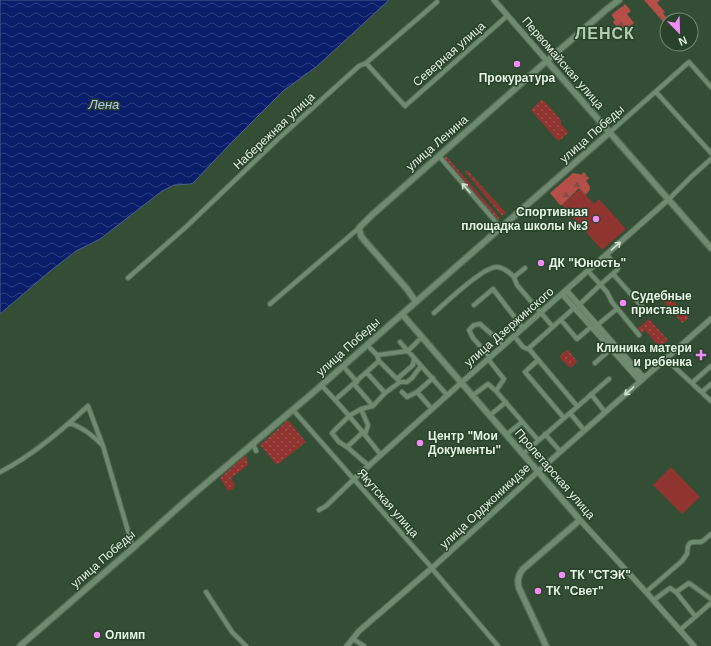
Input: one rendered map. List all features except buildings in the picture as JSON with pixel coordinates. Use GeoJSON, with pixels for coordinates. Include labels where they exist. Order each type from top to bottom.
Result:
{"type":"FeatureCollection","features":[{"type":"Feature","properties":{"kind":"main road","name":"улица Ленина"},"geometry":{"type":"LineString","coordinates":[[360,228],[372,215],[439,156],[619,0]]}},
{"type":"Feature","properties":{"kind":"main road","name":"Первомайская улица"},"geometry":{"type":"LineString","coordinates":[[547,61],[711,248]]}},
{"type":"Feature","properties":{"kind":"main road","name":"улица Победы"},"geometry":{"type":"LineString","coordinates":[[20,646],[190,497],[293,410],[610,132]]}},
{"type":"Feature","properties":{"kind":"main road"},"geometry":{"type":"LineString","coordinates":[[360,228],[364,240],[407,289],[416,302]]}},
{"type":"Feature","properties":{"kind":"main road","name":"Пролетарская улица"},"geometry":{"type":"LineString","coordinates":[[402,314],[580,520]]}},
{"type":"Feature","properties":{"kind":"main road"},"geometry":{"type":"LineString","coordinates":[[546,646],[519,588],[519,576],[523,569],[580,520]]}},
{"type":"Feature","properties":{"kind":"street","name":"Первомайская улица"},"geometry":{"type":"LineString","coordinates":[[494,0],[547,61]]}},
{"type":"Feature","properties":{"kind":"street","name":"Набережная улица"},"geometry":{"type":"LineString","coordinates":[[128,278],[187,226],[306,113],[437,2]]}},
{"type":"Feature","properties":{"kind":"street","name":"Северная улица"},"geometry":{"type":"LineString","coordinates":[[366,63],[405,106],[507,16]]}},
{"type":"Feature","properties":{"kind":"street","name":"улица Победы"},"geometry":{"type":"LineString","coordinates":[[610,132],[689,62],[711,87]]}},
{"type":"Feature","properties":{"kind":"street"},"geometry":{"type":"LineString","coordinates":[[656,92],[711,152]]}},
{"type":"Feature","properties":{"kind":"street"},"geometry":{"type":"LineString","coordinates":[[439,156],[501,228]]}},
{"type":"Feature","properties":{"kind":"street","name":"улица Дзержинского"},"geometry":{"type":"LineString","coordinates":[[319,510],[326,506],[447,395],[669,199],[692,176],[711,160]]}},
{"type":"Feature","properties":{"kind":"street","name":"улица Ленина"},"geometry":{"type":"LineString","coordinates":[[270,304],[360,228]]}},
{"type":"Feature","properties":{"kind":"street"},"geometry":{"type":"LineString","coordinates":[[528,349],[617,270],[618,268],[607,254]]}},
{"type":"Feature","properties":{"kind":"street"},"geometry":{"type":"LineString","coordinates":[[434,312],[464,286],[488,269],[495,267],[508,271],[514,277],[517,285],[553,327]]}},
{"type":"Feature","properties":{"kind":"street"},"geometry":{"type":"LineString","coordinates":[[514,277],[525,268]]}},
{"type":"Feature","properties":{"kind":"street"},"geometry":{"type":"LineString","coordinates":[[588,270],[607,292],[612,302],[639,335]]}},
{"type":"Feature","properties":{"kind":"street"},"geometry":{"type":"LineString","coordinates":[[613,274],[645,310]]}},
{"type":"Feature","properties":{"kind":"street"},"geometry":{"type":"LineString","coordinates":[[474,305],[493,289],[523,328]]}},
{"type":"Feature","properties":{"kind":"street"},"geometry":{"type":"LineString","coordinates":[[564,292],[611,349],[642,380]]}},
{"type":"Feature","properties":{"kind":"street"},"geometry":{"type":"LineString","coordinates":[[561,320],[577,339],[617,308]]}},
{"type":"Feature","properties":{"kind":"street","name":"улица Орджоникидзе"},"geometry":{"type":"LineString","coordinates":[[347,646],[359,631],[432,568],[537,471],[711,319]]}},
{"type":"Feature","properties":{"kind":"street"},"geometry":{"type":"LineString","coordinates":[[496,391],[504,379],[472,338],[469,330],[474,325],[480,324],[504,345]]}},
{"type":"Feature","properties":{"kind":"street"},"geometry":{"type":"LineString","coordinates":[[594,327],[642,380]]}},
{"type":"Feature","properties":{"kind":"street"},"geometry":{"type":"LineString","coordinates":[[514,336],[523,347],[530,350],[578,406]]}},
{"type":"Feature","properties":{"kind":"street"},"geometry":{"type":"LineString","coordinates":[[377,355],[408,351],[419,340]]}},
{"type":"Feature","properties":{"kind":"street"},"geometry":{"type":"LineString","coordinates":[[400,342],[447,395]]}},
{"type":"Feature","properties":{"kind":"street"},"geometry":{"type":"LineString","coordinates":[[367,345],[377,355],[379,362],[398,381],[407,382],[421,366]]}},
{"type":"Feature","properties":{"kind":"street"},"geometry":{"type":"LineString","coordinates":[[595,363],[611,349]]}},
{"type":"Feature","properties":{"kind":"street"},"geometry":{"type":"LineString","coordinates":[[369,466],[339,442],[332,433],[349,416],[373,406],[413,365],[414,358]]}},
{"type":"Feature","properties":{"kind":"street"},"geometry":{"type":"LineString","coordinates":[[666,358],[711,401]]}},
{"type":"Feature","properties":{"kind":"street"},"geometry":{"type":"LineString","coordinates":[[538,360],[526,372],[564,418]]}},
{"type":"Feature","properties":{"kind":"street"},"geometry":{"type":"LineString","coordinates":[[335,400],[379,362]]}},
{"type":"Feature","properties":{"kind":"street"},"geometry":{"type":"LineString","coordinates":[[343,366],[373,406]]}},
{"type":"Feature","properties":{"kind":"street"},"geometry":{"type":"LineString","coordinates":[[692,383],[711,366]]}},
{"type":"Feature","properties":{"kind":"street"},"geometry":{"type":"LineString","coordinates":[[367,373],[385,393]]}},
{"type":"Feature","properties":{"kind":"street"},"geometry":{"type":"LineString","coordinates":[[402,392],[407,397],[417,392],[433,378]]}},
{"type":"Feature","properties":{"kind":"street"},"geometry":{"type":"LineString","coordinates":[[523,454],[609,379]]}},
{"type":"Feature","properties":{"kind":"street"},"geometry":{"type":"LineString","coordinates":[[472,396],[488,384],[506,402],[538,440]]}},
{"type":"Feature","properties":{"kind":"street"},"geometry":{"type":"LineString","coordinates":[[702,392],[711,384]]}},
{"type":"Feature","properties":{"kind":"street"},"geometry":{"type":"LineString","coordinates":[[321,385],[364,433],[381,455]]}},
{"type":"Feature","properties":{"kind":"street"},"geometry":{"type":"LineString","coordinates":[[417,392],[432,409]]}},
{"type":"Feature","properties":{"kind":"street"},"geometry":{"type":"LineString","coordinates":[[591,394],[605,412]]}},
{"type":"Feature","properties":{"kind":"street"},"geometry":{"type":"LineString","coordinates":[[489,416],[506,402]]}},
{"type":"Feature","properties":{"kind":"street"},"geometry":{"type":"LineString","coordinates":[[0,472],[29,455],[88,406],[103,446],[133,548]]}},
{"type":"Feature","properties":{"kind":"street","name":"Якутская улица"},"geometry":{"type":"LineString","coordinates":[[293,410],[432,568],[498,646]]}},
{"type":"Feature","properties":{"kind":"street"},"geometry":{"type":"LineString","coordinates":[[347,447],[364,433],[368,425],[362,410]]}},
{"type":"Feature","properties":{"kind":"street"},"geometry":{"type":"LineString","coordinates":[[570,413],[584,430]]}},
{"type":"Feature","properties":{"kind":"street"},"geometry":{"type":"LineString","coordinates":[[70,422],[90,433],[103,446]]}},
{"type":"Feature","properties":{"kind":"street"},"geometry":{"type":"LineString","coordinates":[[506,435],[522,422]]}},
{"type":"Feature","properties":{"kind":"street"},"geometry":{"type":"LineString","coordinates":[[545,434],[560,451]]}},
{"type":"Feature","properties":{"kind":"street"},"geometry":{"type":"LineString","coordinates":[[253,444],[256,451]]}},
{"type":"Feature","properties":{"kind":"street","name":"Пролетарская улица"},"geometry":{"type":"LineString","coordinates":[[580,520],[654,600],[694,646]]}},
{"type":"Feature","properties":{"kind":"street"},"geometry":{"type":"LineString","coordinates":[[646,592],[682,561],[687,554],[690,543],[704,540],[711,534]]}},
{"type":"Feature","properties":{"kind":"street"},"geometry":{"type":"LineString","coordinates":[[676,592],[688,583],[711,598]]}},
{"type":"Feature","properties":{"kind":"street"},"geometry":{"type":"LineString","coordinates":[[654,600],[670,588],[676,592],[695,616]]}},
{"type":"Feature","properties":{"kind":"street"},"geometry":{"type":"LineString","coordinates":[[206,592],[232,632],[246,646]]}},
{"type":"Feature","properties":{"kind":"street"},"geometry":{"type":"LineString","coordinates":[[680,630],[711,603]]}},
{"type":"Feature","properties":{"kind":"street"},"geometry":{"type":"LineString","coordinates":[[353,638],[364,646]]}},
{"type":"Feature","properties":{"kind":"shaded area"},"geometry":{"type":"Polygon","coordinates":[[[541,100],[544,101],[561,120],[561,124],[568,132],[559,141],[531,110],[541,100]]]}},
{"type":"Feature","properties":{"kind":"shaded area"},"geometry":{"type":"Polygon","coordinates":[[[446,156],[500,218],[496,221],[443,159],[446,156]]]}},
{"type":"Feature","properties":{"kind":"shaded area"},"geometry":{"type":"Polygon","coordinates":[[[467,170],[506,213],[502,216],[465,172],[467,170]]]}},
{"type":"Feature","properties":{"kind":"shaded area","name":"Спортивная площадка школы №3"},"geometry":{"type":"Polygon","coordinates":[[[580,189],[594,204],[599,199],[626,229],[602,250],[562,205],[580,189]]]}},
{"type":"Feature","properties":{"kind":"shaded area"},"geometry":{"type":"Polygon","coordinates":[[[670,297],[689,318],[682,323],[664,302],[670,297]]]}},
{"type":"Feature","properties":{"kind":"shaded area"},"geometry":{"type":"Polygon","coordinates":[[[649,319],[668,340],[659,347],[645,330],[642,333],[637,329],[649,319]]]}},
{"type":"Feature","properties":{"kind":"shaded area"},"geometry":{"type":"Polygon","coordinates":[[[567,350],[577,361],[572,367],[569,367],[560,358],[560,356],[567,350]]]}},
{"type":"Feature","properties":{"kind":"shaded area"},"geometry":{"type":"Polygon","coordinates":[[[288,420],[306,442],[277,465],[260,445],[288,420]]]}},
{"type":"Feature","properties":{"kind":"shaded area"},"geometry":{"type":"Polygon","coordinates":[[[246,455],[248,465],[231,478],[235,485],[233,489],[228,491],[220,478],[246,455]]]}},
{"type":"Feature","properties":{"kind":"shaded area"},"geometry":{"type":"Polygon","coordinates":[[[671,467],[700,497],[682,514],[653,485],[671,467]]]}},
{"type":"Feature","properties":{"kind":"green space"},"geometry":{"type":"Polygon","coordinates":[[[644,0],[660,0],[657,3],[665,12],[659,12],[659,17],[644,0]]]}},
{"type":"Feature","properties":{"kind":"green space"},"geometry":{"type":"Polygon","coordinates":[[[625,4],[631,11],[627,14],[634,23],[627,28],[626,26],[620,31],[613,22],[615,20],[611,15],[625,4]]]}},
{"type":"Feature","properties":{"kind":"green space"},"geometry":{"type":"Polygon","coordinates":[[[584,172],[589,178],[586,181],[590,186],[590,190],[585,195],[579,188],[562,205],[560,205],[550,193],[573,173],[581,175],[584,172]]]}},
{"type":"Feature","properties":{"kind":"water","name":"Лена"},"geometry":{"type":"Polygon","coordinates":[[[0,0],[389,0],[316,67],[283,91],[193,183],[174,185],[162,191],[100,239],[76,251],[0,314],[0,0]]]}},
{"type":"Feature","properties":{"kind":"place","name":"Прокуратура"},"geometry":{"type":"Point","coordinates":[517,64]}},
{"type":"Feature","properties":{"kind":"place","name":"Спортивная площадка школы №3"},"geometry":{"type":"Point","coordinates":[596,219]}},
{"type":"Feature","properties":{"kind":"place","name":"ДК \"Юность\""},"geometry":{"type":"Point","coordinates":[541,263]}},
{"type":"Feature","properties":{"kind":"place","name":"Судебные приставы"},"geometry":{"type":"Point","coordinates":[623,303]}},
{"type":"Feature","properties":{"kind":"place","name":"Клиника матери и ребенка"},"geometry":{"type":"Point","coordinates":[701,355]}},
{"type":"Feature","properties":{"kind":"place","name":"Центр \"Мои Документы\""},"geometry":{"type":"Point","coordinates":[420,443]}},
{"type":"Feature","properties":{"kind":"place","name":"ТК \"СТЭК\""},"geometry":{"type":"Point","coordinates":[562,575]}},
{"type":"Feature","properties":{"kind":"place","name":"ТК \"Свет\""},"geometry":{"type":"Point","coordinates":[538,591]}},
{"type":"Feature","properties":{"kind":"place","name":"Олимп"},"geometry":{"type":"Point","coordinates":[97,635]}},
{"type":"Feature","properties":{"kind":"district","name":"ЛЕНСК"},"geometry":{"type":"Point","coordinates":[605,33]}}]}
